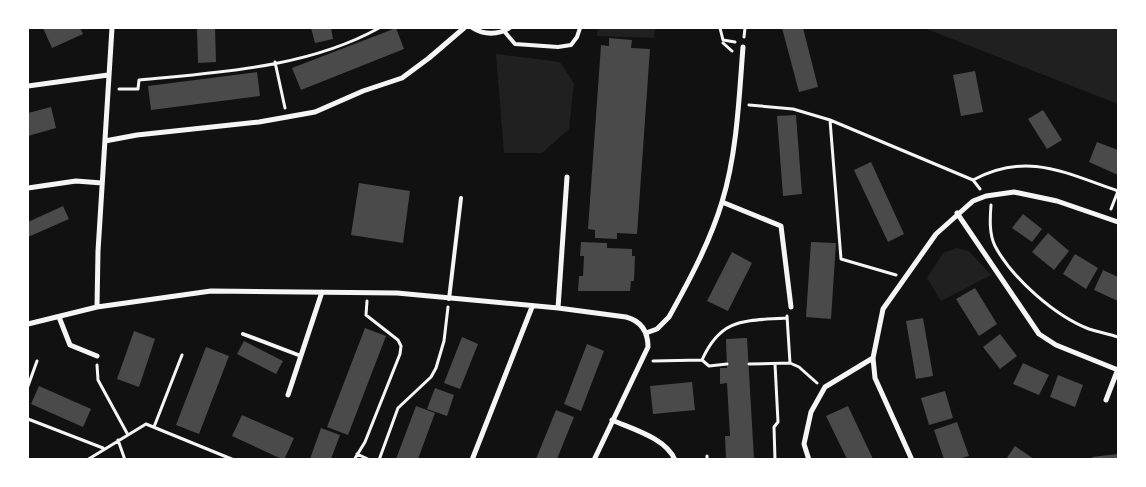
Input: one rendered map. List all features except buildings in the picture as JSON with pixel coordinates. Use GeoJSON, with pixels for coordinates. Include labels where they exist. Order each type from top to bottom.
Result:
{"type":"FeatureCollection","features":[{"type":"Feature","properties":{"kind":"street"},"geometry":{"type":"LineString","coordinates":[[97,308],[98,251],[112,28]]}},
{"type":"Feature","properties":{"kind":"street"},"geometry":{"type":"LineString","coordinates":[[105,141],[137,135],[315,112],[363,91],[402,78],[464,28]]}},
{"type":"Feature","properties":{"kind":"street"},"geometry":{"type":"LineString","coordinates":[[472,28],[485,33],[504,31],[510,28]]}},
{"type":"Feature","properties":{"kind":"street"},"geometry":{"type":"LineString","coordinates":[[646,333],[657,329],[669,318],[713,228],[722,202],[728,181],[743,46]]}},
{"type":"Feature","properties":{"kind":"street"},"geometry":{"type":"LineString","coordinates":[[28,86],[108,75]]}},
{"type":"Feature","properties":{"kind":"street"},"geometry":{"type":"LineString","coordinates":[[558,308],[567,177]]}},
{"type":"Feature","properties":{"kind":"street"},"geometry":{"type":"LineString","coordinates":[[28,188],[76,181],[102,183]]}},
{"type":"Feature","properties":{"kind":"street"},"geometry":{"type":"LineString","coordinates":[[912,460],[875,378],[872,358],[883,309],[936,234],[958,213],[986,196],[1014,192],[1057,201],[1118,222]]}},
{"type":"Feature","properties":{"kind":"street"},"geometry":{"type":"LineString","coordinates":[[722,202],[781,226],[791,307]]}},
{"type":"Feature","properties":{"kind":"street"},"geometry":{"type":"LineString","coordinates":[[958,213],[1039,334],[1056,345],[1118,370],[1106,400]]}},
{"type":"Feature","properties":{"kind":"street"},"geometry":{"type":"LineString","coordinates":[[28,324],[97,308],[211,291],[368,293],[449,298],[558,308],[633,319],[646,333],[648,347],[594,460]]}},
{"type":"Feature","properties":{"kind":"street"},"geometry":{"type":"LineString","coordinates":[[288,395],[322,292]]}},
{"type":"Feature","properties":{"kind":"street"},"geometry":{"type":"LineString","coordinates":[[472,460],[532,307]]}},
{"type":"Feature","properties":{"kind":"street"},"geometry":{"type":"LineString","coordinates":[[59,317],[70,345],[97,356]]}},
{"type":"Feature","properties":{"kind":"street"},"geometry":{"type":"LineString","coordinates":[[809,460],[804,444],[811,412],[826,387],[872,358]]}},
{"type":"Feature","properties":{"kind":"street"},"geometry":{"type":"LineString","coordinates":[[612,420],[656,440],[673,454],[675,460]]}},
{"type":"Feature","properties":{"kind":"lane"},"geometry":{"type":"LineString","coordinates":[[504,31],[515,44],[558,47],[571,45],[580,28]]}},
{"type":"Feature","properties":{"kind":"lane"},"geometry":{"type":"LineString","coordinates":[[449,298],[462,198]]}},
{"type":"Feature","properties":{"kind":"lane"},"geometry":{"type":"LineString","coordinates":[[242,334],[301,356]]}},
{"type":"Feature","properties":{"kind":"path"},"geometry":{"type":"LineString","coordinates":[[108,88],[138,89],[139,80],[235,70],[318,54],[349,43],[379,28]]}},
{"type":"Feature","properties":{"kind":"path"},"geometry":{"type":"LineString","coordinates":[[720,28],[723,40],[737,42],[743,46]]}},
{"type":"Feature","properties":{"kind":"path"},"geometry":{"type":"LineString","coordinates":[[275,62],[286,117]]}},
{"type":"Feature","properties":{"kind":"path"},"geometry":{"type":"LineString","coordinates":[[738,104],[793,109],[830,120],[973,180],[986,196]]}},
{"type":"Feature","properties":{"kind":"path"},"geometry":{"type":"LineString","coordinates":[[830,120],[841,259],[904,278]]}},
{"type":"Feature","properties":{"kind":"path"},"geometry":{"type":"LineString","coordinates":[[973,180],[992,170],[1011,165],[1030,165],[1058,170],[1118,191],[1108,218]]}},
{"type":"Feature","properties":{"kind":"path"},"geometry":{"type":"LineString","coordinates":[[992,195],[991,233],[995,246],[1014,272],[1058,312],[1088,328],[1118,337]]}},
{"type":"Feature","properties":{"kind":"path"},"geometry":{"type":"LineString","coordinates":[[354,460],[365,442],[400,354],[401,346],[398,340],[366,315],[368,293]]}},
{"type":"Feature","properties":{"kind":"path"},"geometry":{"type":"LineString","coordinates":[[379,460],[398,408],[431,376],[436,368],[444,341],[449,298]]}},
{"type":"Feature","properties":{"kind":"path"},"geometry":{"type":"LineString","coordinates":[[790,363],[786,318],[791,307]]}},
{"type":"Feature","properties":{"kind":"path"},"geometry":{"type":"LineString","coordinates":[[702,360],[710,341],[722,331],[744,321],[786,318]]}},
{"type":"Feature","properties":{"kind":"path"},"geometry":{"type":"LineString","coordinates":[[154,427],[182,355]]}},
{"type":"Feature","properties":{"kind":"path"},"geometry":{"type":"LineString","coordinates":[[97,356],[98,380],[128,435]]}},
{"type":"Feature","properties":{"kind":"path"},"geometry":{"type":"LineString","coordinates":[[642,361],[702,360],[709,366],[727,364]]}},
{"type":"Feature","properties":{"kind":"path"},"geometry":{"type":"LineString","coordinates":[[28,386],[37,361]]}},
{"type":"Feature","properties":{"kind":"path"},"geometry":{"type":"LineString","coordinates":[[749,364],[790,363],[799,367],[824,391]]}},
{"type":"Feature","properties":{"kind":"path"},"geometry":{"type":"LineString","coordinates":[[775,364],[778,422],[774,427],[775,460]]}},
{"type":"Feature","properties":{"kind":"path"},"geometry":{"type":"LineString","coordinates":[[28,419],[104,448]]}},
{"type":"Feature","properties":{"kind":"path"},"geometry":{"type":"LineString","coordinates":[[87,460],[146,424],[234,460]]}},
{"type":"Feature","properties":{"kind":"path"},"geometry":{"type":"LineString","coordinates":[[118,440],[126,460]]}},
{"type":"Feature","properties":{"kind":"path"},"geometry":{"type":"LineString","coordinates":[[357,454],[370,460]]}},
{"type":"Feature","properties":{"kind":"shaded area"},"geometry":{"type":"Polygon","coordinates":[[[598,28],[655,28],[654,38],[597,36],[598,28]]]}},
{"type":"Feature","properties":{"kind":"shaded area"},"geometry":{"type":"Polygon","coordinates":[[[924,28],[1118,28],[1118,104],[924,28]]]}},
{"type":"Feature","properties":{"kind":"shaded area"},"geometry":{"type":"Polygon","coordinates":[[[496,54],[560,62],[574,83],[569,129],[542,153],[504,153],[496,54]]]}},
{"type":"Feature","properties":{"kind":"shaded area"},"geometry":{"type":"Polygon","coordinates":[[[956,248],[969,251],[991,275],[941,301],[927,278],[943,253],[956,248]]]}}]}
